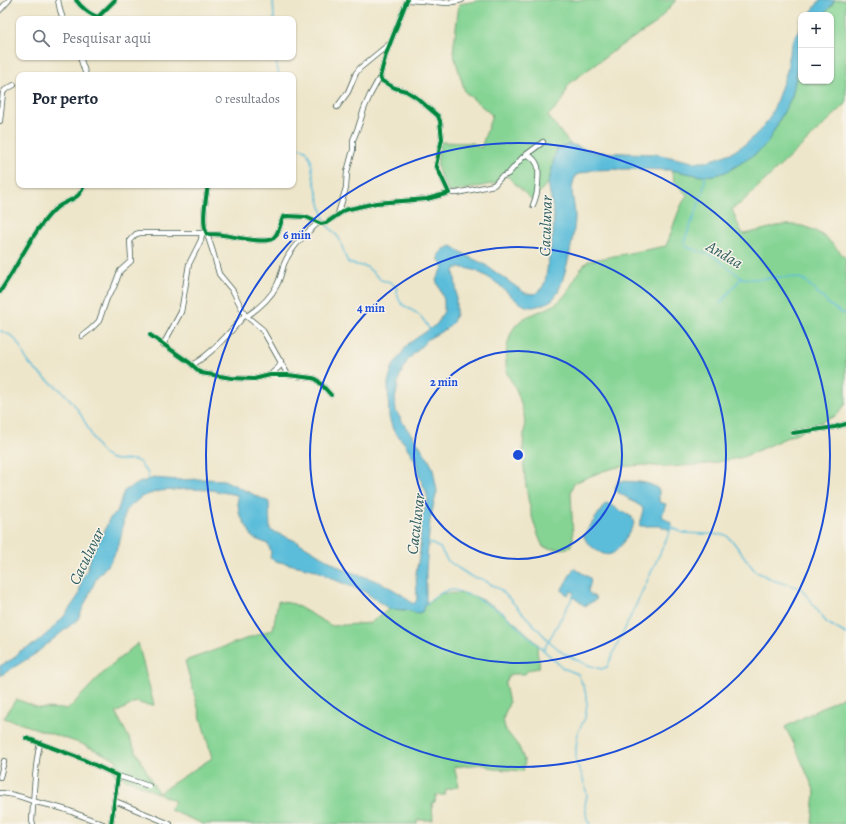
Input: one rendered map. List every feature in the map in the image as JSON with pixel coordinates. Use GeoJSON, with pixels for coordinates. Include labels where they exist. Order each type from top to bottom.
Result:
{"type":"FeatureCollection","features":[{"type":"Feature","properties":{"kind":"street"},"geometry":{"type":"LineString","coordinates":[[0,10],[9,0]]}},
{"type":"Feature","properties":{"kind":"street"},"geometry":{"type":"LineString","coordinates":[[58,0],[62,16]]}},
{"type":"Feature","properties":{"kind":"street"},"geometry":{"type":"LineString","coordinates":[[76,0],[94,16]]}},
{"type":"Feature","properties":{"kind":"street"},"geometry":{"type":"LineString","coordinates":[[100,16],[116,0]]}},
{"type":"Feature","properties":{"kind":"street"},"geometry":{"type":"LineString","coordinates":[[338,214],[346,187],[347,172],[353,150],[353,140],[370,95],[380,77],[390,44],[408,0],[448,3],[462,0]]}},
{"type":"Feature","properties":{"kind":"street"},"geometry":{"type":"LineString","coordinates":[[337,107],[346,95],[356,73],[360,68],[390,44]]}},
{"type":"Feature","properties":{"kind":"street"},"geometry":{"type":"LineString","coordinates":[[81,60],[85,72]]}},
{"type":"Feature","properties":{"kind":"street"},"geometry":{"type":"LineString","coordinates":[[380,77],[382,81],[416,97],[438,116],[442,139],[436,165],[449,193]]}},
{"type":"Feature","properties":{"kind":"street"},"geometry":{"type":"LineString","coordinates":[[0,121],[3,93],[5,90],[14,85]]}},
{"type":"Feature","properties":{"kind":"street"},"geometry":{"type":"LineString","coordinates":[[192,365],[203,358],[220,343],[246,316],[262,306],[277,286],[285,263],[293,251],[308,232],[318,224],[326,223],[338,214],[351,208],[376,203],[427,199],[449,193],[457,193],[494,185],[501,177],[508,174],[516,163],[543,142]]}},
{"type":"Feature","properties":{"kind":"street"},"geometry":{"type":"LineString","coordinates":[[527,154],[534,158],[539,171],[538,191],[533,205]]}},
{"type":"Feature","properties":{"kind":"street"},"geometry":{"type":"LineString","coordinates":[[0,290],[30,241],[48,217],[60,205],[78,196],[83,188]]}},
{"type":"Feature","properties":{"kind":"street"},"geometry":{"type":"LineString","coordinates":[[208,188],[205,212],[205,233],[213,252],[219,274],[233,291],[246,316],[262,329],[288,375]]}},
{"type":"Feature","properties":{"kind":"street"},"geometry":{"type":"LineString","coordinates":[[82,336],[91,330],[99,321],[120,271],[132,257],[129,243],[132,237],[140,233],[205,233],[244,239],[272,240],[278,233],[283,217],[306,217],[318,224]]}},
{"type":"Feature","properties":{"kind":"street"},"geometry":{"type":"LineString","coordinates":[[164,345],[180,312],[188,264],[205,233]]}},
{"type":"Feature","properties":{"kind":"street"},"geometry":{"type":"LineString","coordinates":[[150,336],[201,373],[232,378],[254,379],[288,375],[312,378],[316,380],[331,396]]}},
{"type":"Feature","properties":{"kind":"street"},"geometry":{"type":"LineString","coordinates":[[270,376],[279,367],[281,362]]}},
{"type":"Feature","properties":{"kind":"street"},"geometry":{"type":"LineString","coordinates":[[793,434],[846,424]]}},
{"type":"Feature","properties":{"kind":"street"},"geometry":{"type":"LineString","coordinates":[[26,738],[80,758],[118,776],[149,786]]}},
{"type":"Feature","properties":{"kind":"street"},"geometry":{"type":"LineString","coordinates":[[27,824],[32,822],[34,780],[40,743]]}},
{"type":"Feature","properties":{"kind":"street"},"geometry":{"type":"LineString","coordinates":[[0,777],[4,761]]}},
{"type":"Feature","properties":{"kind":"street"},"geometry":{"type":"LineString","coordinates":[[111,824],[118,776]]}},
{"type":"Feature","properties":{"kind":"street"},"geometry":{"type":"LineString","coordinates":[[0,793],[8,793],[72,811],[81,816],[104,824]]}},
{"type":"Feature","properties":{"kind":"street"},"geometry":{"type":"LineString","coordinates":[[115,801],[170,824]]}},
{"type":"Feature","properties":{"kind":"green space"},"geometry":{"type":"Polygon","coordinates":[[[482,0],[676,0],[655,24],[622,45],[571,82],[567,88],[563,100],[548,116],[570,144],[557,149],[548,183],[532,200],[506,175],[496,183],[449,193],[438,169],[438,157],[441,142],[473,143],[481,148],[492,115],[465,92],[453,52],[459,4],[482,0]]]}},
{"type":"Feature","properties":{"kind":"green space"},"geometry":{"type":"Polygon","coordinates":[[[835,0],[846,0],[846,104],[741,203],[732,209],[743,234],[777,226],[799,225],[824,237],[832,243],[846,259],[846,403],[835,416],[743,457],[708,464],[668,467],[643,465],[618,467],[603,471],[574,483],[571,491],[573,539],[570,547],[556,549],[543,547],[534,524],[526,487],[523,449],[525,419],[516,389],[506,369],[506,354],[510,336],[514,328],[524,318],[552,306],[563,298],[579,271],[588,261],[666,246],[678,213],[687,195],[674,181],[671,170],[702,176],[728,171],[757,153],[768,142],[792,96],[798,67],[798,84],[834,84],[834,12],[826,12],[835,0]]]}},
{"type":"Feature","properties":{"kind":"green space"},"geometry":{"type":"Polygon","coordinates":[[[441,593],[470,595],[489,603],[498,609],[538,644],[537,651],[539,668],[528,670],[525,674],[510,674],[505,684],[509,703],[503,719],[505,729],[519,747],[525,762],[523,771],[494,769],[483,764],[454,767],[459,786],[446,790],[445,795],[436,795],[435,802],[432,803],[433,820],[417,820],[417,824],[203,824],[170,810],[175,801],[113,773],[117,760],[82,744],[4,718],[16,699],[39,708],[68,709],[109,667],[138,643],[154,705],[146,705],[136,702],[116,713],[158,793],[212,758],[185,661],[273,629],[278,601],[294,604],[332,626],[370,623],[389,609],[406,610],[417,613],[422,612],[426,601],[427,604],[441,593]]]}},
{"type":"Feature","properties":{"kind":"green space"},"geometry":{"type":"Polygon","coordinates":[[[846,695],[846,824],[812,824],[815,792],[785,727],[846,695]]]}},
{"type":"Feature","properties":{"kind":"water"},"geometry":{"type":"Polygon","coordinates":[[[820,0],[835,0],[826,12],[811,12],[820,0]]]}},
{"type":"Feature","properties":{"kind":"water"},"geometry":{"type":"Polygon","coordinates":[[[798,32],[798,67],[792,96],[768,142],[757,153],[728,171],[716,175],[702,176],[671,170],[628,169],[592,170],[576,175],[572,186],[575,225],[571,247],[565,273],[553,299],[538,306],[528,307],[523,305],[498,284],[483,274],[467,268],[456,268],[454,271],[456,286],[456,314],[453,322],[446,329],[428,339],[407,361],[399,378],[395,400],[396,411],[429,460],[433,469],[437,491],[430,520],[426,571],[426,601],[422,612],[417,613],[406,610],[389,609],[365,592],[335,580],[316,570],[275,561],[270,558],[271,552],[268,544],[253,538],[239,513],[237,495],[211,490],[188,489],[159,491],[141,497],[125,511],[121,537],[116,551],[111,561],[97,577],[78,619],[35,654],[0,676],[0,666],[14,658],[20,651],[35,644],[50,631],[65,615],[79,595],[81,580],[87,570],[91,556],[105,530],[109,519],[117,512],[124,491],[141,482],[154,478],[179,480],[224,480],[269,502],[270,530],[298,542],[343,569],[382,583],[401,594],[413,604],[417,600],[416,573],[420,551],[421,519],[428,500],[426,491],[419,476],[416,462],[405,444],[393,430],[389,417],[388,383],[392,368],[408,344],[437,324],[444,311],[444,300],[436,280],[443,268],[443,264],[439,261],[439,254],[444,249],[452,246],[469,257],[484,264],[525,293],[535,294],[542,288],[545,282],[553,234],[554,215],[548,183],[557,149],[570,144],[596,152],[656,154],[693,162],[704,162],[733,152],[747,143],[765,125],[770,117],[788,68],[788,58],[793,41],[798,32]]]}},
{"type":"Feature","properties":{"kind":"water"},"geometry":{"type":"Polygon","coordinates":[[[618,481],[646,483],[659,490],[659,502],[666,504],[662,516],[672,524],[670,530],[660,526],[640,526],[643,510],[642,507],[616,491],[615,488],[618,481]]]}},
{"type":"Feature","properties":{"kind":"water"},"geometry":{"type":"Polygon","coordinates":[[[607,503],[632,517],[634,524],[624,541],[614,552],[607,555],[592,547],[584,536],[607,503]]]}},
{"type":"Feature","properties":{"kind":"water"},"geometry":{"type":"Polygon","coordinates":[[[574,568],[590,578],[591,581],[588,592],[597,599],[585,606],[573,597],[574,593],[571,591],[568,595],[563,592],[562,589],[574,568]]]}},
{"type":"Feature","properties":{"kind":"waterway"},"geometry":{"type":"LineString","coordinates":[[273,0],[274,16]]}},
{"type":"Feature","properties":{"kind":"waterway"},"geometry":{"type":"LineString","coordinates":[[276,60],[278,72]]}},
{"type":"Feature","properties":{"kind":"waterway"},"geometry":{"type":"LineString","coordinates":[[296,147],[306,150],[311,160],[313,176],[325,222]]}},
{"type":"Feature","properties":{"kind":"waterway","name":"Andaa"},"geometry":{"type":"LineString","coordinates":[[705,175],[701,198],[684,241],[685,246],[716,258],[743,278],[758,279],[789,277],[804,280],[832,307],[846,314]]}},
{"type":"Feature","properties":{"kind":"waterway"},"geometry":{"type":"LineString","coordinates":[[327,225],[339,238],[348,263],[367,267],[381,280],[390,282],[397,288],[397,294],[400,302],[418,314],[430,330]]}},
{"type":"Feature","properties":{"kind":"waterway"},"geometry":{"type":"LineString","coordinates":[[720,304],[741,278]]}},
{"type":"Feature","properties":{"kind":"waterway"},"geometry":{"type":"LineString","coordinates":[[0,331],[12,336],[29,363],[71,400],[102,452],[114,460],[136,460],[148,473],[148,481]]}},
{"type":"Feature","properties":{"kind":"waterway","name":"Caculuvar"},"geometry":{"type":"LineString","coordinates":[[428,542],[440,548],[447,560],[458,568],[472,577],[482,579],[501,590],[549,641],[563,653],[585,664],[601,669],[607,667],[671,527],[683,533],[726,535],[734,543],[755,571],[775,581],[801,588],[826,622],[846,634]]}},
{"type":"Feature","properties":{"kind":"waterway"},"geometry":{"type":"LineString","coordinates":[[424,605],[441,593],[451,589],[475,597],[503,613],[563,668],[578,674],[585,690],[587,704],[585,718],[578,732],[576,763],[582,775],[587,795],[585,805],[587,820],[590,824]]}},
{"type":"Feature","properties":{"kind":"waterway"},"geometry":{"type":"LineString","coordinates":[[544,649],[575,593]]}},
{"type":"Feature","properties":{"kind":"cycle path"},"geometry":{"type":"LineString","coordinates":[[76,0],[86,10],[96,16]]}},
{"type":"Feature","properties":{"kind":"cycle path"},"geometry":{"type":"LineString","coordinates":[[99,16],[115,0]]}},
{"type":"Feature","properties":{"kind":"cycle path"},"geometry":{"type":"LineString","coordinates":[[208,188],[204,217],[204,224],[207,234],[262,241],[272,239],[274,237],[278,232],[283,217],[306,217],[321,224],[326,223],[345,210],[376,203],[427,199],[449,193],[436,165],[442,139],[438,116],[416,97],[382,81],[380,77],[386,54],[407,0]]}},
{"type":"Feature","properties":{"kind":"cycle path"},"geometry":{"type":"LineString","coordinates":[[0,292],[42,224],[58,206],[79,195],[83,188]]}},
{"type":"Feature","properties":{"kind":"cycle path"},"geometry":{"type":"LineString","coordinates":[[150,335],[190,363],[201,373],[232,378],[254,379],[270,375],[288,375],[312,378],[316,379],[331,395]]}},
{"type":"Feature","properties":{"kind":"cycle path"},"geometry":{"type":"LineString","coordinates":[[793,433],[846,424]]}},
{"type":"Feature","properties":{"kind":"cycle path"},"geometry":{"type":"LineString","coordinates":[[26,738],[80,758],[118,776],[111,824]]}}]}
